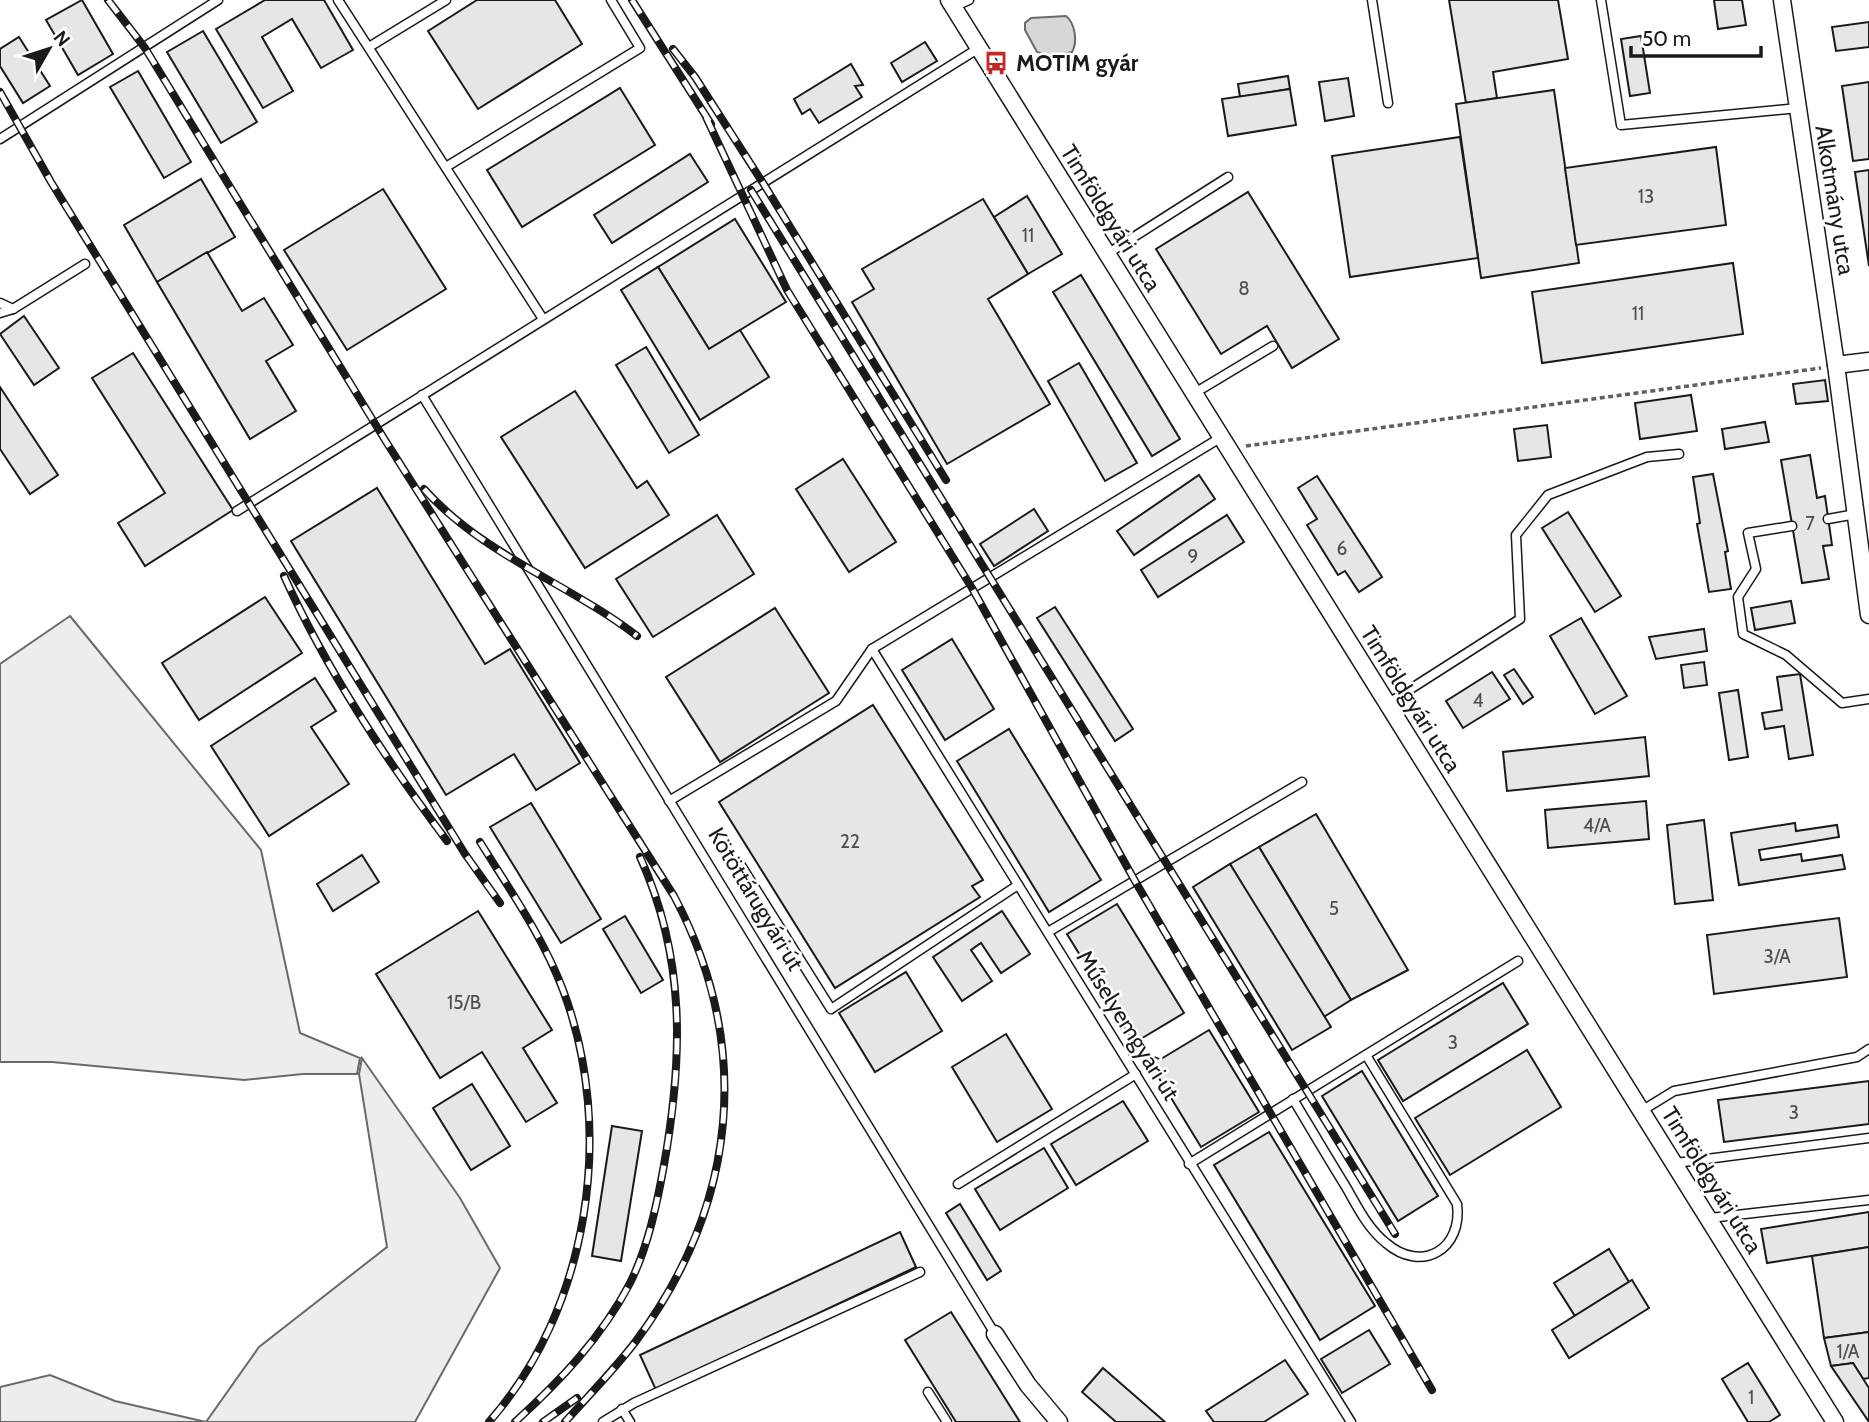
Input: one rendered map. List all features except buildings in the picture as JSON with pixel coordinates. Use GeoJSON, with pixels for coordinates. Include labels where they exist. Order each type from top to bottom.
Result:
{"type":"FeatureCollection","features":[{"type":"Feature","properties":{"kind":"street","name":"Alkotmány utca"},"geometry":{"type":"LineString","coordinates":[[1782,0],[1836,365],[1869,615]]}},
{"type":"Feature","properties":{"kind":"street","name":"Timföldgyári utca"},"geometry":{"type":"LineString","coordinates":[[951,3],[1835,1422]]}},
{"type":"Feature","properties":{"kind":"street"},"geometry":{"type":"LineString","coordinates":[[1836,365],[1869,360]]}},
{"type":"Feature","properties":{"kind":"street","name":"Kötöttárugyári út"},"geometry":{"type":"LineString","coordinates":[[995,1334],[1028,1385],[1059,1422]]}},
{"type":"Feature","properties":{"kind":"lane"},"geometry":{"type":"LineString","coordinates":[[0,139],[218,0]]}},
{"type":"Feature","properties":{"kind":"lane"},"geometry":{"type":"LineString","coordinates":[[338,0],[543,319]]}},
{"type":"Feature","properties":{"kind":"lane"},"geometry":{"type":"LineString","coordinates":[[369,47],[446,0]]}},
{"type":"Feature","properties":{"kind":"lane"},"geometry":{"type":"LineString","coordinates":[[446,167],[640,48],[611,0]]}},
{"type":"Feature","properties":{"kind":"lane"},"geometry":{"type":"LineString","coordinates":[[951,3],[969,0]]}},
{"type":"Feature","properties":{"kind":"lane"},"geometry":{"type":"LineString","coordinates":[[1372,0],[1388,103]]}},
{"type":"Feature","properties":{"kind":"lane"},"geometry":{"type":"LineString","coordinates":[[1601,0],[1622,125],[1798,108]]}},
{"type":"Feature","properties":{"kind":"lane"},"geometry":{"type":"LineString","coordinates":[[237,511],[978,48]]}},
{"type":"Feature","properties":{"kind":"lane"},"geometry":{"type":"LineString","coordinates":[[1106,255],[1228,177]]}},
{"type":"Feature","properties":{"kind":"lane"},"geometry":{"type":"LineString","coordinates":[[0,313],[13,309],[85,264]]}},
{"type":"Feature","properties":{"kind":"lane"},"geometry":{"type":"LineString","coordinates":[[0,303],[13,309]]}},
{"type":"Feature","properties":{"kind":"lane"},"geometry":{"type":"LineString","coordinates":[[1193,394],[1273,345]]}},
{"type":"Feature","properties":{"kind":"lane","name":"Kötöttárugyári út"},"geometry":{"type":"LineString","coordinates":[[422,395],[995,1334]]}},
{"type":"Feature","properties":{"kind":"lane"},"geometry":{"type":"LineString","coordinates":[[670,801],[836,702],[872,649],[1223,443]]}},
{"type":"Feature","properties":{"kind":"lane"},"geometry":{"type":"LineString","coordinates":[[1387,704],[1520,619],[1516,535],[1548,495],[1647,457],[1679,454]]}},
{"type":"Feature","properties":{"kind":"lane"},"geometry":{"type":"LineString","coordinates":[[1828,519],[1856,514]]}},
{"type":"Feature","properties":{"kind":"lane"},"geometry":{"type":"LineString","coordinates":[[1792,526],[1748,533],[1756,569],[1738,597],[1743,634],[1786,654],[1842,703],[1869,699]]}},
{"type":"Feature","properties":{"kind":"lane","name":"Műselyemgyári út"},"geometry":{"type":"LineString","coordinates":[[872,649],[1351,1422]]}},
{"type":"Feature","properties":{"kind":"lane"},"geometry":{"type":"LineString","coordinates":[[1048,932],[1302,782]]}},
{"type":"Feature","properties":{"kind":"lane"},"geometry":{"type":"LineString","coordinates":[[740,864],[831,1009],[1018,885]]}},
{"type":"Feature","properties":{"kind":"lane"},"geometry":{"type":"LineString","coordinates":[[1189,1164],[1518,961]]}},
{"type":"Feature","properties":{"kind":"lane"},"geometry":{"type":"LineString","coordinates":[[1643,1110],[1674,1091],[1857,1057],[1869,1049]]}},
{"type":"Feature","properties":{"kind":"lane"},"geometry":{"type":"LineString","coordinates":[[1293,1099],[1378,1236],[1406,1257],[1419,1259],[1441,1250],[1455,1229],[1459,1217],[1457,1204],[1366,1055]]}},
{"type":"Feature","properties":{"kind":"lane"},"geometry":{"type":"LineString","coordinates":[[958,1184],[1136,1074]]}},
{"type":"Feature","properties":{"kind":"lane"},"geometry":{"type":"LineString","coordinates":[[1676,1163],[1869,1138]]}},
{"type":"Feature","properties":{"kind":"lane"},"geometry":{"type":"LineString","coordinates":[[1710,1218],[1869,1200]]}},
{"type":"Feature","properties":{"kind":"lane"},"geometry":{"type":"LineString","coordinates":[[603,1422],[622,1409],[920,1272]]}},
{"type":"Feature","properties":{"kind":"lane"},"geometry":{"type":"LineString","coordinates":[[928,1392],[947,1422]]}},
{"type":"Feature","properties":{"kind":"lane"},"geometry":{"type":"LineString","coordinates":[[622,1409],[630,1422]]}},
{"type":"Feature","properties":{"kind":"path"},"geometry":{"type":"LineString","coordinates":[[1223,443],[1836,365]]}},
{"type":"Feature","properties":{"kind":"shaded area"},"geometry":{"type":"Polygon","coordinates":[[[1066,16],[1075,33],[1072,52],[1051,57],[1037,52],[1025,30],[1025,23],[1031,18],[1066,16]]]}},
{"type":"Feature","properties":{"kind":"shaded area"},"geometry":{"type":"Polygon","coordinates":[[[70,616],[261,850],[300,1033],[360,1058],[357,1074],[303,1074],[244,1080],[52,1062],[0,1062],[0,664],[70,616]]]}},
{"type":"Feature","properties":{"kind":"shaded area"},"geometry":{"type":"Polygon","coordinates":[[[362,1058],[460,1198],[500,1268],[415,1422],[206,1422],[259,1347],[387,1247],[359,1074],[362,1058]]]}},
{"type":"Feature","properties":{"kind":"shaded area"},"geometry":{"type":"Polygon","coordinates":[[[50,1375],[115,1401],[206,1422],[0,1422],[0,1387],[50,1375]]]}},
{"type":"Feature","properties":{"kind":"railway"},"geometry":{"type":"LineString","coordinates":[[108,0],[145,48],[385,440],[674,896],[699,953],[716,1010],[724,1067],[723,1124],[714,1180],[696,1235],[670,1289],[628,1352],[565,1422]]}},
{"type":"Feature","properties":{"kind":"railway"},"geometry":{"type":"LineString","coordinates":[[632,0],[711,124]]}},
{"type":"Feature","properties":{"kind":"railway"},"geometry":{"type":"LineString","coordinates":[[673,49],[695,77],[763,183],[946,480]]}},
{"type":"Feature","properties":{"kind":"railway"},"geometry":{"type":"LineString","coordinates":[[0,92],[51,182],[465,854],[500,903]]}},
{"type":"Feature","properties":{"kind":"railway"},"geometry":{"type":"LineString","coordinates":[[706,117],[787,290],[972,588],[1135,881],[1432,1390]]}},
{"type":"Feature","properties":{"kind":"railway"},"geometry":{"type":"LineString","coordinates":[[751,190],[1395,1234]]}},
{"type":"Feature","properties":{"kind":"railway"},"geometry":{"type":"LineString","coordinates":[[424,489],[447,512],[499,551],[583,600],[637,636]]}},
{"type":"Feature","properties":{"kind":"railway"},"geometry":{"type":"LineString","coordinates":[[284,576],[319,646],[358,713],[447,841]]}},
{"type":"Feature","properties":{"kind":"railway"},"geometry":{"type":"LineString","coordinates":[[480,842],[536,933],[563,990],[579,1044],[588,1101],[589,1159],[583,1217],[570,1273],[550,1327],[523,1377],[489,1422]]}},
{"type":"Feature","properties":{"kind":"railway"},"geometry":{"type":"LineString","coordinates":[[515,1422],[579,1357],[619,1303],[642,1255],[658,1195],[675,1086],[676,1009],[666,933],[640,857]]}},
{"type":"Feature","properties":{"kind":"railway"},"geometry":{"type":"LineString","coordinates":[[543,1422],[577,1398]]}},
{"type":"Feature","properties":{"kind":"place","name":"MOTIM gyár"},"geometry":{"type":"Point","coordinates":[996,63]}}]}
